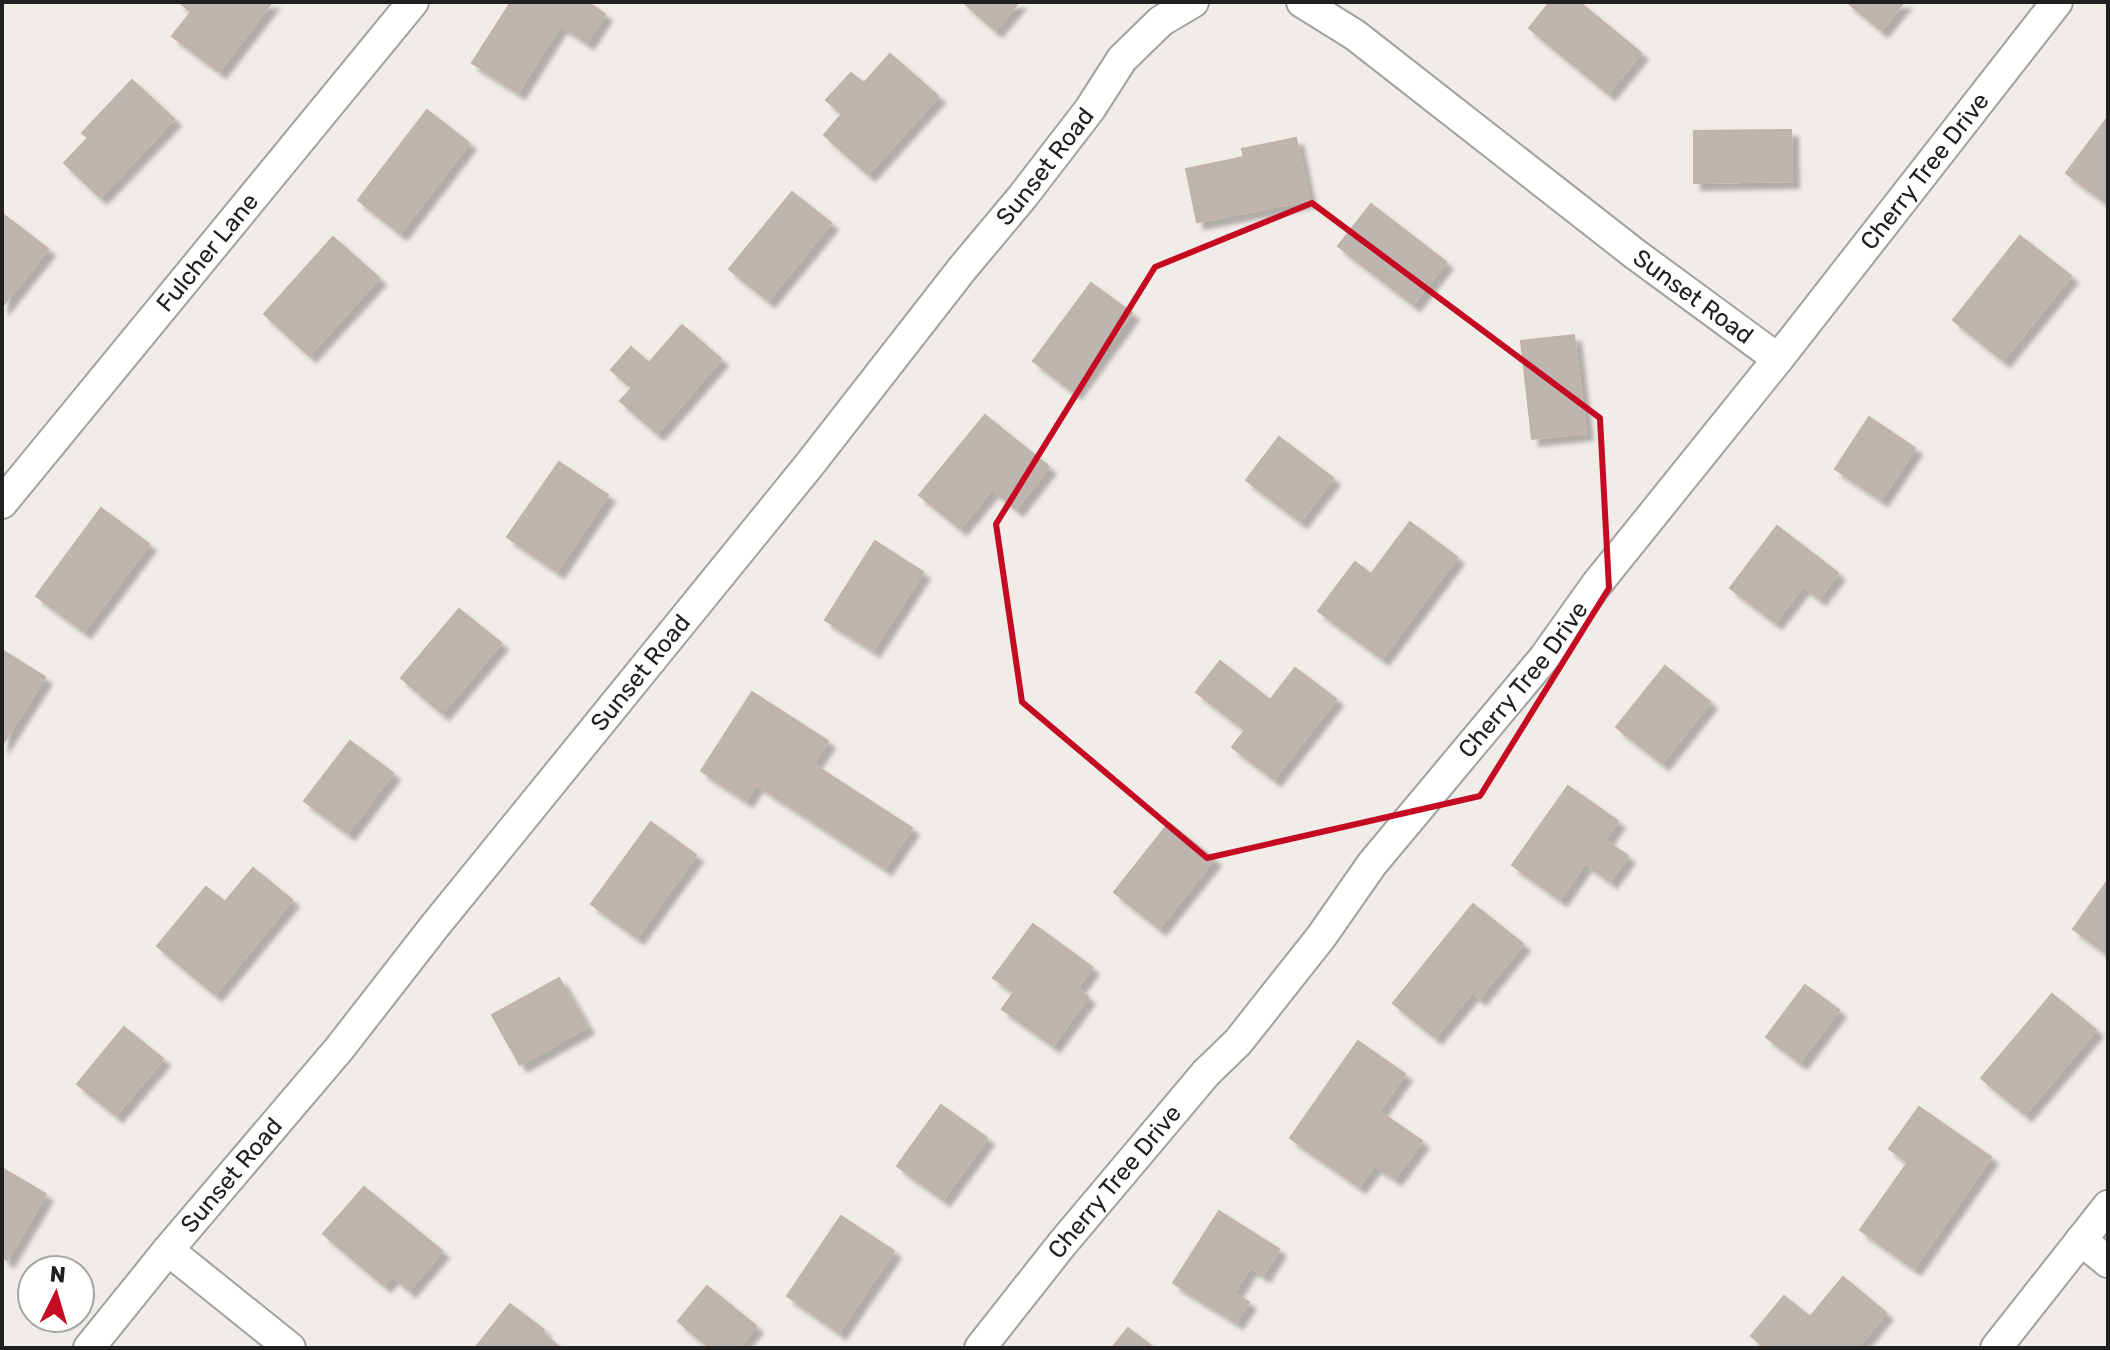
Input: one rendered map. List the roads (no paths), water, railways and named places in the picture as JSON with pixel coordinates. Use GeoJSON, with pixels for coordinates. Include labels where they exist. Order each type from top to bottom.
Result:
{"type":"FeatureCollection","features":[{"type":"Feature","properties":{"kind":"street","name":"Fulcher Lane"},"geometry":{"type":"LineString","coordinates":[[2,503],[413,2]]}},
{"type":"Feature","properties":{"kind":"street","name":"Sunset Road"},"geometry":{"type":"LineString","coordinates":[[89,1348],[339,1049],[443,915],[810,464],[1023,196],[1090,109],[1122,59],[1161,21],[1193,2]]}},
{"type":"Feature","properties":{"kind":"street","name":"Sunset Road"},"geometry":{"type":"LineString","coordinates":[[1302,2],[1355,35],[1635,254],[1778,359]]}},
{"type":"Feature","properties":{"kind":"street","name":"Cherry Tree Drive"},"geometry":{"type":"LineString","coordinates":[[980,1348],[1072,1232],[1206,1073],[1238,1042],[1321,937],[1372,864],[1544,658],[1596,585],[1778,359],[2057,2]]}},
{"type":"Feature","properties":{"kind":"street"},"geometry":{"type":"LineString","coordinates":[[1996,1348],[2108,1206]]}},
{"type":"Feature","properties":{"kind":"street"},"geometry":{"type":"LineString","coordinates":[[2081,1240],[2108,1262]]}},
{"type":"Feature","properties":{"kind":"street"},"geometry":{"type":"LineString","coordinates":[[168,1250],[290,1348]]}}]}
